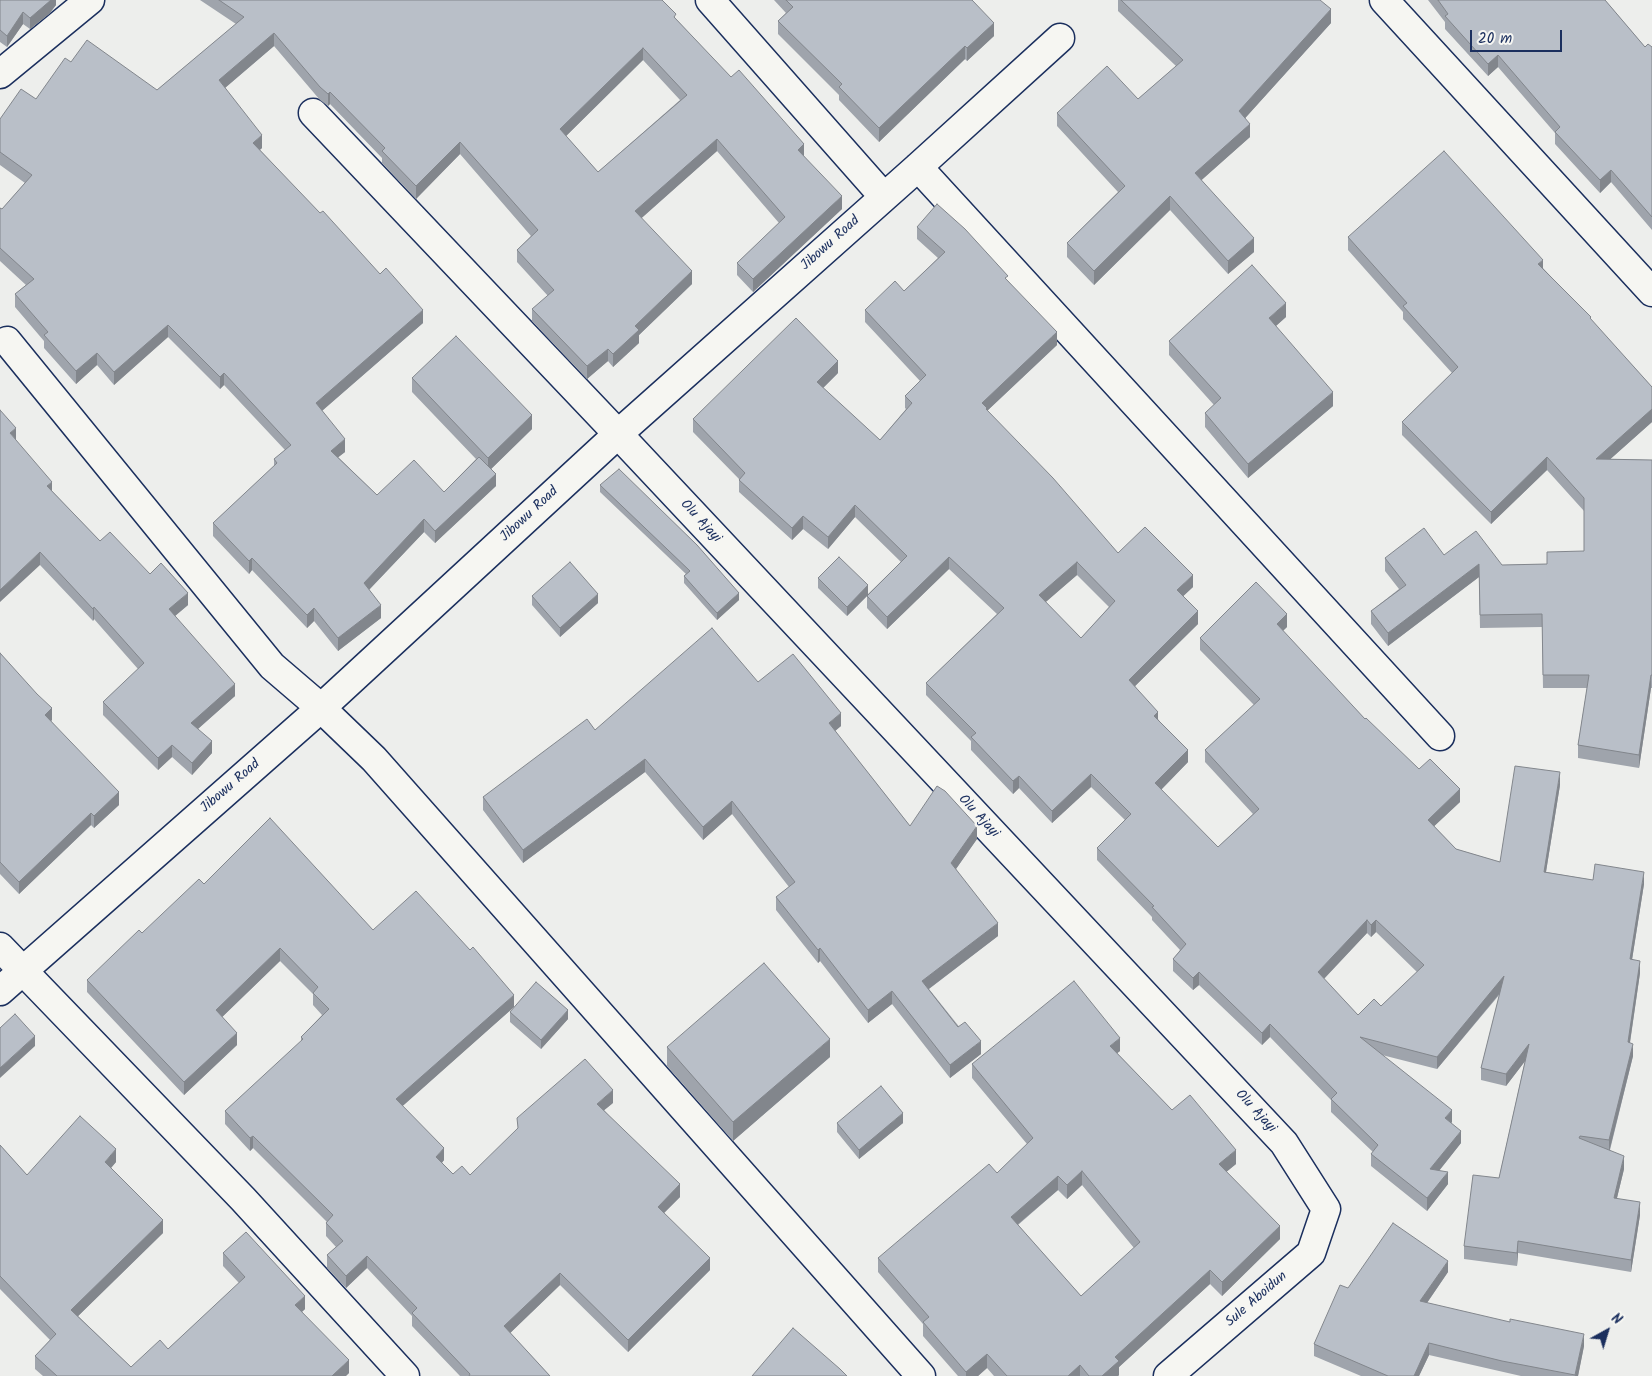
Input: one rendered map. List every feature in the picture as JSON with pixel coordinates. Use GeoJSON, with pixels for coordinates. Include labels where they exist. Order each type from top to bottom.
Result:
{"type":"FeatureCollection","features":[{"type":"Feature","properties":{"kind":"street"},"geometry":{"type":"LineString","coordinates":[[0,74],[90,0]]}},
{"type":"Feature","properties":{"kind":"street"},"geometry":{"type":"LineString","coordinates":[[710,0],[884,197]]}},
{"type":"Feature","properties":{"kind":"street"},"geometry":{"type":"LineString","coordinates":[[1384,0],[1652,292]]}},
{"type":"Feature","properties":{"kind":"street","name":"Jibowu Road"},"geometry":{"type":"LineString","coordinates":[[0,991],[320,708],[618,434],[1060,38]]}},
{"type":"Feature","properties":{"kind":"street","name":"Olu Ajayi"},"geometry":{"type":"LineString","coordinates":[[313,113],[618,434],[1284,1143],[1326,1209]]}},
{"type":"Feature","properties":{"kind":"street"},"geometry":{"type":"LineString","coordinates":[[918,167],[1440,736]]}},
{"type":"Feature","properties":{"kind":"street"},"geometry":{"type":"LineString","coordinates":[[7,341],[272,666],[374,759],[921,1376]]}},
{"type":"Feature","properties":{"kind":"street"},"geometry":{"type":"LineString","coordinates":[[0,947],[243,1199],[405,1376]]}},
{"type":"Feature","properties":{"kind":"street","name":"Sule Aboidun"},"geometry":{"type":"LineString","coordinates":[[1168,1376],[1311,1253],[1326,1209]]}},
{"type":"Feature","properties":{"kind":"building"},"geometry":{"type":"Polygon","coordinates":[[[0,0],[51,0],[30,18],[23,12],[7,36],[0,30],[0,0]]]}},
{"type":"Feature","properties":{"kind":"building"},"geometry":{"type":"Polygon","coordinates":[[[219,0],[662,0],[676,14],[674,17],[731,77],[739,70],[804,144],[798,150],[842,196],[753,279],[737,263],[785,217],[717,139],[635,211],[692,271],[635,326],[639,330],[613,354],[608,349],[587,366],[532,309],[554,290],[517,250],[538,230],[460,142],[416,186],[382,151],[385,148],[330,92],[328,94],[320,87],[274,33],[219,80],[262,135],[253,143],[320,213],[323,211],[380,274],[386,268],[423,310],[316,403],[345,439],[331,451],[377,495],[414,460],[444,492],[479,457],[496,474],[435,531],[424,519],[364,583],[381,605],[338,638],[314,608],[307,615],[252,558],[249,561],[213,523],[277,463],[274,459],[291,445],[224,373],[220,377],[168,325],[114,372],[97,353],[76,371],[44,335],[48,332],[15,294],[34,279],[0,248],[0,208],[2,209],[32,175],[0,152],[0,119],[21,89],[36,99],[65,58],[71,62],[87,40],[157,90],[244,17],[219,0]],[[643,48],[560,129],[598,172],[687,95],[643,48]]]}},
{"type":"Feature","properties":{"kind":"building"},"geometry":{"type":"Polygon","coordinates":[[[786,0],[972,0],[994,23],[967,48],[965,46],[879,128],[839,87],[842,84],[778,21],[793,7],[786,0]]]}},
{"type":"Feature","properties":{"kind":"building"},"geometry":{"type":"Polygon","coordinates":[[[1121,0],[1320,0],[1331,9],[1239,111],[1250,124],[1195,173],[1254,238],[1228,261],[1170,196],[1094,271],[1067,243],[1125,186],[1057,113],[1107,66],[1138,99],[1183,60],[1121,0]]]}},
{"type":"Feature","properties":{"kind":"building"},"geometry":{"type":"Polygon","coordinates":[[[1438,0],[1605,0],[1645,47],[1648,44],[1652,47],[1652,217],[1611,170],[1600,180],[1555,132],[1560,127],[1498,55],[1488,64],[1445,16],[1448,14],[1438,0]]]}},
{"type":"Feature","properties":{"kind":"building"},"geometry":{"type":"Polygon","coordinates":[[[1444,151],[1543,260],[1538,264],[1591,317],[1652,387],[1652,409],[1596,459],[1652,460],[1652,675],[1639,755],[1578,745],[1589,675],[1543,675],[1542,614],[1480,615],[1479,564],[1388,633],[1371,611],[1406,585],[1385,558],[1424,528],[1444,555],[1476,531],[1502,565],[1547,564],[1547,552],[1584,551],[1584,498],[1547,457],[1491,512],[1402,422],[1458,367],[1403,306],[1407,303],[1348,237],[1444,151]]]}},
{"type":"Feature","properties":{"kind":"building"},"geometry":{"type":"Polygon","coordinates":[[[937,204],[965,229],[1008,276],[1005,278],[1057,332],[982,403],[986,409],[1053,478],[1118,553],[1145,527],[1193,575],[1177,590],[1198,611],[1129,680],[1158,712],[1154,716],[1188,750],[1155,783],[1218,847],[1259,809],[1205,750],[1260,699],[1200,638],[1256,582],[1287,614],[1277,624],[1365,719],[1419,769],[1430,759],[1460,789],[1428,820],[1456,849],[1500,862],[1515,766],[1560,772],[1544,872],[1593,880],[1595,864],[1644,872],[1630,959],[1640,961],[1628,1042],[1633,1044],[1609,1140],[1580,1136],[1579,1138],[1624,1156],[1614,1198],[1640,1202],[1631,1260],[1518,1241],[1517,1253],[1464,1246],[1473,1175],[1499,1178],[1529,1044],[1506,1074],[1481,1068],[1504,976],[1437,1057],[1360,1037],[1452,1110],[1445,1118],[1461,1131],[1430,1169],[1448,1172],[1427,1198],[1371,1154],[1378,1145],[1331,1099],[1337,1093],[1270,1024],[1262,1033],[1199,972],[1193,978],[1173,959],[1186,944],[1152,907],[1154,906],[1097,848],[1131,814],[1091,774],[1052,811],[1019,776],[1013,781],[971,737],[976,733],[926,683],[1004,608],[949,557],[887,617],[867,596],[907,556],[855,505],[828,537],[803,516],[792,528],[739,480],[745,473],[693,419],[796,318],[838,361],[817,382],[880,440],[912,403],[905,396],[926,375],[865,310],[895,281],[904,291],[945,252],[917,227],[937,204]],[[1077,562],[1039,595],[1081,638],[1115,601],[1077,562]],[[1367,920],[1318,972],[1358,1015],[1374,999],[1381,1006],[1424,965],[1376,920],[1371,925],[1367,920]]]}},
{"type":"Feature","properties":{"kind":"building"},"geometry":{"type":"Polygon","coordinates":[[[1252,265],[1286,303],[1269,318],[1333,392],[1248,464],[1205,413],[1221,398],[1169,341],[1252,265]]]}},
{"type":"Feature","properties":{"kind":"building"},"geometry":{"type":"Polygon","coordinates":[[[456,336],[532,415],[488,458],[412,378],[456,336]]]}},
{"type":"Feature","properties":{"kind":"building"},"geometry":{"type":"Polygon","coordinates":[[[0,410],[16,428],[10,433],[52,482],[47,486],[100,541],[110,532],[150,574],[161,563],[188,593],[169,609],[235,684],[191,723],[212,741],[192,763],[172,745],[158,758],[103,702],[144,663],[94,607],[93,609],[40,552],[0,590],[0,410]]]}},
{"type":"Feature","properties":{"kind":"building"},"geometry":{"type":"Polygon","coordinates":[[[619,469],[697,545],[739,593],[717,613],[684,576],[690,571],[600,485],[619,469]]]}},
{"type":"Feature","properties":{"kind":"building"},"geometry":{"type":"Polygon","coordinates":[[[839,557],[868,585],[847,607],[818,578],[839,557]]]}},
{"type":"Feature","properties":{"kind":"building"},"geometry":{"type":"Polygon","coordinates":[[[570,562],[598,594],[560,628],[532,596],[570,562]]]}},
{"type":"Feature","properties":{"kind":"building"},"geometry":{"type":"Polygon","coordinates":[[[712,628],[758,682],[793,654],[841,713],[829,723],[910,826],[937,786],[945,791],[977,826],[951,863],[998,923],[922,981],[958,1027],[965,1022],[981,1041],[950,1065],[892,991],[868,1010],[820,948],[818,950],[776,897],[795,882],[732,801],[703,827],[645,759],[523,850],[483,797],[587,719],[595,730],[712,628]]]}},
{"type":"Feature","properties":{"kind":"building"},"geometry":{"type":"Polygon","coordinates":[[[0,653],[52,708],[45,715],[119,792],[94,816],[91,813],[19,882],[0,862],[0,653]]]}},
{"type":"Feature","properties":{"kind":"building"},"geometry":{"type":"Polygon","coordinates":[[[270,818],[373,930],[416,891],[470,950],[473,947],[514,995],[396,1099],[444,1148],[436,1157],[453,1174],[462,1166],[470,1175],[518,1128],[517,1118],[585,1059],[613,1090],[597,1104],[680,1184],[658,1207],[710,1258],[628,1340],[560,1273],[504,1326],[550,1376],[469,1376],[470,1374],[412,1313],[417,1308],[367,1256],[346,1276],[327,1255],[343,1241],[326,1223],[333,1215],[253,1136],[250,1138],[225,1111],[303,1039],[301,1037],[329,1009],[313,993],[318,987],[280,948],[216,1010],[237,1033],[184,1082],[87,980],[139,930],[142,933],[199,879],[204,884],[270,818]]]}},
{"type":"Feature","properties":{"kind":"building"},"geometry":{"type":"Polygon","coordinates":[[[764,963],[830,1039],[733,1122],[667,1047],[764,963]]]}},
{"type":"Feature","properties":{"kind":"building"},"geometry":{"type":"Polygon","coordinates":[[[1074,981],[1120,1038],[1110,1046],[1172,1110],[1190,1095],[1236,1150],[1219,1164],[1280,1226],[1222,1282],[1210,1270],[1115,1357],[1119,1361],[1102,1376],[1089,1376],[1080,1365],[1068,1376],[1007,1376],[987,1354],[966,1372],[923,1322],[929,1317],[878,1258],[989,1164],[997,1173],[1033,1138],[972,1064],[1074,981]],[[1082,1171],[1067,1185],[1058,1176],[1011,1217],[1081,1296],[1140,1242],[1082,1171]]]}},
{"type":"Feature","properties":{"kind":"building"},"geometry":{"type":"Polygon","coordinates":[[[536,982],[568,1010],[541,1040],[510,1012],[536,982]]]}},
{"type":"Feature","properties":{"kind":"building"},"geometry":{"type":"Polygon","coordinates":[[[15,1014],[35,1036],[0,1068],[0,1028],[15,1014]]]}},
{"type":"Feature","properties":{"kind":"building"},"geometry":{"type":"Polygon","coordinates":[[[881,1086],[903,1113],[859,1150],[837,1123],[881,1086]]]}},
{"type":"Feature","properties":{"kind":"building"},"geometry":{"type":"Polygon","coordinates":[[[80,1116],[116,1149],[105,1162],[163,1220],[71,1310],[131,1367],[160,1340],[168,1349],[245,1277],[223,1253],[246,1232],[305,1296],[295,1305],[349,1360],[332,1376],[57,1376],[35,1356],[56,1334],[0,1276],[0,1145],[27,1175],[80,1116]]]}},
{"type":"Feature","properties":{"kind":"building"},"geometry":{"type":"Polygon","coordinates":[[[1393,1223],[1448,1261],[1420,1301],[1510,1322],[1510,1319],[1584,1334],[1575,1375],[1502,1361],[1429,1343],[1414,1376],[1388,1376],[1314,1344],[1340,1285],[1348,1288],[1393,1223]]]}},
{"type":"Feature","properties":{"kind":"building"},"geometry":{"type":"Polygon","coordinates":[[[793,1328],[840,1369],[847,1376],[752,1376],[793,1328]]]}}]}
